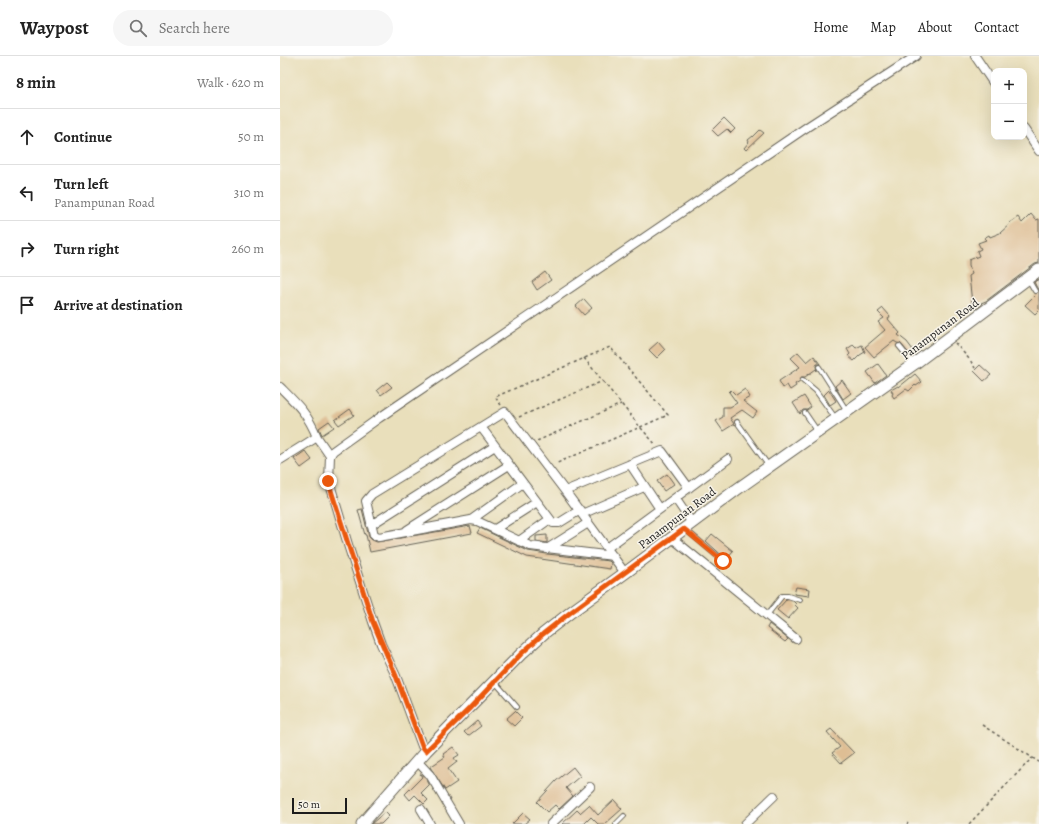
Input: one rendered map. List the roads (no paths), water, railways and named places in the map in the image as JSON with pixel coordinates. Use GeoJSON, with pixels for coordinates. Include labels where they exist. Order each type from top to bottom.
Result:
{"type":"FeatureCollection","features":[{"type":"Feature","properties":{"kind":"street"},"geometry":{"type":"LineString","coordinates":[[426,751],[422,746],[396,676],[381,644],[358,578],[328,481],[330,456],[333,451],[379,418],[807,127],[916,56]]}},
{"type":"Feature","properties":{"kind":"street"},"geometry":{"type":"LineString","coordinates":[[975,56],[991,80]]}},
{"type":"Feature","properties":{"kind":"street"},"geometry":{"type":"LineString","coordinates":[[1027,134],[1039,151]]}},
{"type":"Feature","properties":{"kind":"street","name":"Panampunan Road"},"geometry":{"type":"LineString","coordinates":[[362,824],[426,751],[521,654],[543,634],[769,467],[914,364],[1039,270]]}},
{"type":"Feature","properties":{"kind":"street"},"geometry":{"type":"LineString","coordinates":[[280,387],[297,403],[308,418],[317,436],[330,456]]}},
{"type":"Feature","properties":{"kind":"street"},"geometry":{"type":"LineString","coordinates":[[613,556],[530,546],[477,521],[471,520],[379,537],[374,535],[366,501],[368,498],[505,412],[581,512],[588,523],[613,556],[625,573]]}},
{"type":"Feature","properties":{"kind":"street"},"geometry":{"type":"LineString","coordinates":[[481,427],[509,466],[553,522],[559,524],[581,512],[644,487]]}},
{"type":"Feature","properties":{"kind":"street"},"geometry":{"type":"LineString","coordinates":[[280,460],[317,436]]}},
{"type":"Feature","properties":{"kind":"street"},"geometry":{"type":"LineString","coordinates":[[371,525],[495,446]]}},
{"type":"Feature","properties":{"kind":"street"},"geometry":{"type":"LineString","coordinates":[[565,491],[662,452],[688,488]]}},
{"type":"Feature","properties":{"kind":"street"},"geometry":{"type":"LineString","coordinates":[[607,548],[728,459]]}},
{"type":"Feature","properties":{"kind":"street"},"geometry":{"type":"LineString","coordinates":[[630,464],[660,509]]}},
{"type":"Feature","properties":{"kind":"street"},"geometry":{"type":"LineString","coordinates":[[402,533],[509,466]]}},
{"type":"Feature","properties":{"kind":"street"},"geometry":{"type":"LineString","coordinates":[[471,520],[523,483]]}},
{"type":"Feature","properties":{"kind":"street"},"geometry":{"type":"LineString","coordinates":[[675,498],[688,526]]}},
{"type":"Feature","properties":{"kind":"street"},"geometry":{"type":"LineString","coordinates":[[495,529],[537,502]]}},
{"type":"Feature","properties":{"kind":"street"},"geometry":{"type":"LineString","coordinates":[[519,541],[550,519]]}},
{"type":"Feature","properties":{"kind":"street"},"geometry":{"type":"LineString","coordinates":[[547,549],[588,523]]}},
{"type":"Feature","properties":{"kind":"street"},"geometry":{"type":"LineString","coordinates":[[672,538],[796,638]]}},
{"type":"Feature","properties":{"kind":"street"},"geometry":{"type":"LineString","coordinates":[[417,761],[430,775],[457,823]]}},
{"type":"Feature","properties":{"kind":"street"},"geometry":{"type":"LineString","coordinates":[[551,824],[590,787]]}},
{"type":"Feature","properties":{"kind":"street"},"geometry":{"type":"LineString","coordinates":[[745,824],[774,796]]}},
{"type":"Feature","properties":{"kind":"street"},"geometry":{"type":"LineString","coordinates":[[421,809],[430,824]]}},
{"type":"Feature","properties":{"kind":"lane"},"geometry":{"type":"LineString","coordinates":[[1027,279],[1035,291]]}},
{"type":"Feature","properties":{"kind":"lane"},"geometry":{"type":"LineString","coordinates":[[899,346],[914,364]]}},
{"type":"Feature","properties":{"kind":"lane"},"geometry":{"type":"LineString","coordinates":[[819,367],[847,412]]}},
{"type":"Feature","properties":{"kind":"lane"},"geometry":{"type":"LineString","coordinates":[[803,380],[816,391],[836,420]]}},
{"type":"Feature","properties":{"kind":"lane"},"geometry":{"type":"LineString","coordinates":[[805,414],[818,432]]}},
{"type":"Feature","properties":{"kind":"lane"},"geometry":{"type":"LineString","coordinates":[[737,422],[769,467]]}},
{"type":"Feature","properties":{"kind":"lane"},"geometry":{"type":"LineString","coordinates":[[688,526],[723,561]]}},
{"type":"Feature","properties":{"kind":"lane"},"geometry":{"type":"LineString","coordinates":[[767,615],[782,596],[788,596],[800,600]]}},
{"type":"Feature","properties":{"kind":"lane"},"geometry":{"type":"LineString","coordinates":[[494,682],[517,707]]}},
{"type":"Feature","properties":{"kind":"lane"},"geometry":{"type":"LineString","coordinates":[[616,824],[624,816]]}}]}
